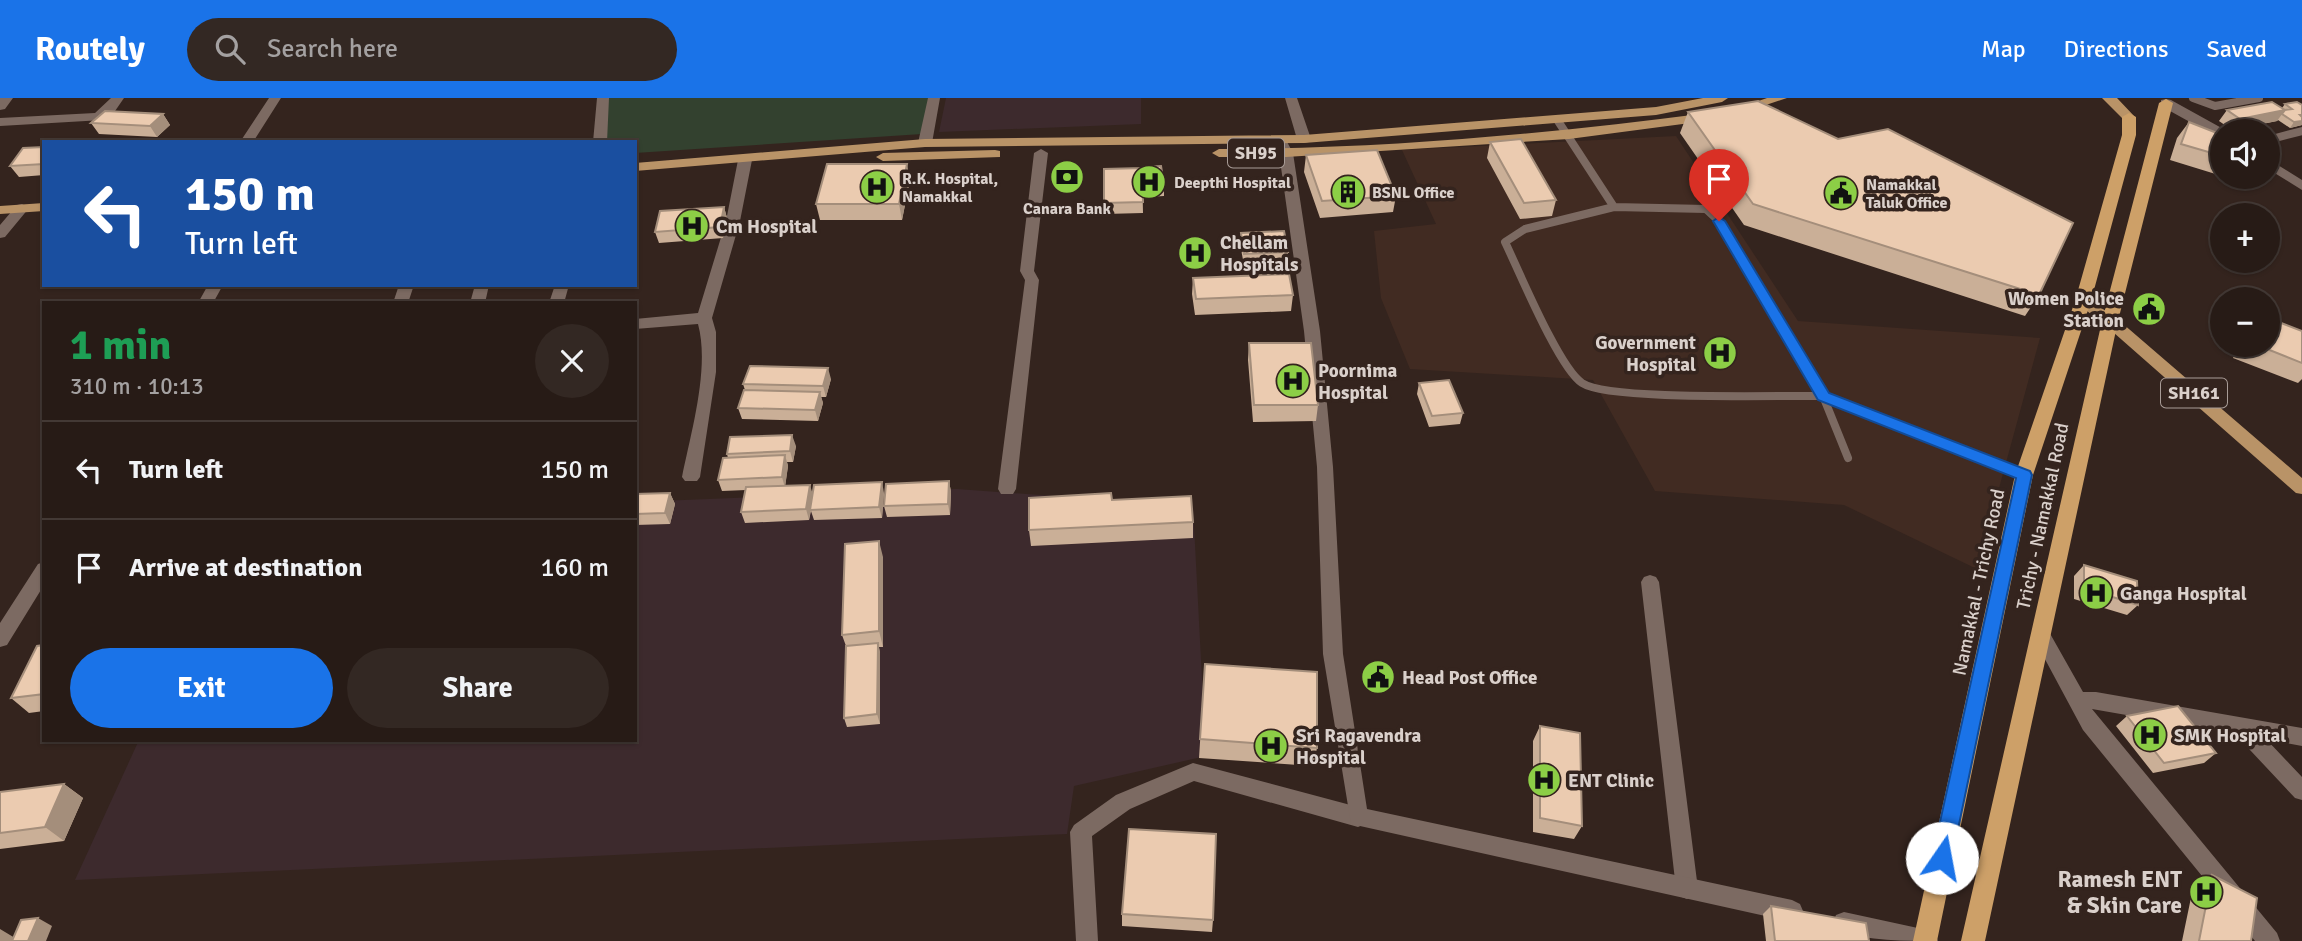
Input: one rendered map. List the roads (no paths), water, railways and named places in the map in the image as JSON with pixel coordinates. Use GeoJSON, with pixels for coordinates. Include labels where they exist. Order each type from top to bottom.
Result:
{"type":"FeatureCollection","features":[{"type":"Feature","properties":{"kind":"highway","name":"Trichy - Namakkal Road"},"geometry":{"type":"LineString","coordinates":[[1973,941],[2110,321],[2166,101]]}},
{"type":"Feature","properties":{"kind":"highway","name":"Namakkal - Trichy Road"},"geometry":{"type":"LineString","coordinates":[[1925,941],[2024,475],[2083,301],[2129,135],[2129,117]]}},
{"type":"Feature","properties":{"kind":"main road","name":"SH95"},"geometry":{"type":"LineString","coordinates":[[637,167],[925,143],[1283,147],[1304,139],[1558,121],[1656,111],[1722,98]]}},
{"type":"Feature","properties":{"kind":"main road","name":"SH95"},"geometry":{"type":"LineString","coordinates":[[726,160],[1283,147],[1569,135],[1724,113],[1781,98]]}},
{"type":"Feature","properties":{"kind":"main road"},"geometry":{"type":"LineString","coordinates":[[2108,98],[2118,104],[2129,117]]}},
{"type":"Feature","properties":{"kind":"main road"},"geometry":{"type":"LineString","coordinates":[[0,210],[42,207]]}},
{"type":"Feature","properties":{"kind":"main road","name":"SH161"},"geometry":{"type":"LineString","coordinates":[[2083,301],[2110,321],[2302,488]]}},
{"type":"Feature","properties":{"kind":"street"},"geometry":{"type":"LineString","coordinates":[[0,106],[7,98]]}},
{"type":"Feature","properties":{"kind":"street"},"geometry":{"type":"LineString","coordinates":[[0,122],[98,117],[118,98]]}},
{"type":"Feature","properties":{"kind":"street"},"geometry":{"type":"LineString","coordinates":[[247,140],[275,98]]}},
{"type":"Feature","properties":{"kind":"street"},"geometry":{"type":"LineString","coordinates":[[600,140],[603,98]]}},
{"type":"Feature","properties":{"kind":"street"},"geometry":{"type":"LineString","coordinates":[[925,143],[934,98]]}},
{"type":"Feature","properties":{"kind":"street"},"geometry":{"type":"LineString","coordinates":[[1291,98],[1304,139]]}},
{"type":"Feature","properties":{"kind":"street"},"geometry":{"type":"LineString","coordinates":[[2166,101],[2210,127]]}},
{"type":"Feature","properties":{"kind":"street"},"geometry":{"type":"LineString","coordinates":[[1283,147],[1312,331],[1323,440],[1333,654],[1358,817]]}},
{"type":"Feature","properties":{"kind":"street"},"geometry":{"type":"LineString","coordinates":[[1007,489],[1032,280],[1027,271],[1041,153]]}},
{"type":"Feature","properties":{"kind":"street"},"geometry":{"type":"LineString","coordinates":[[691,477],[707,374],[709,327],[704,318],[733,220],[745,160]]}},
{"type":"Feature","properties":{"kind":"street"},"geometry":{"type":"LineString","coordinates":[[2280,171],[2302,186]]}},
{"type":"Feature","properties":{"kind":"street"},"geometry":{"type":"LineString","coordinates":[[0,234],[22,208]]}},
{"type":"Feature","properties":{"kind":"street"},"geometry":{"type":"LineString","coordinates":[[637,324],[704,318]]}},
{"type":"Feature","properties":{"kind":"street"},"geometry":{"type":"LineString","coordinates":[[0,639],[42,572]]}},
{"type":"Feature","properties":{"kind":"street"},"geometry":{"type":"LineString","coordinates":[[1650,582],[1687,889]]}},
{"type":"Feature","properties":{"kind":"street"},"geometry":{"type":"LineString","coordinates":[[2041,635],[2090,724],[2269,941]]}},
{"type":"Feature","properties":{"kind":"street"},"geometry":{"type":"LineString","coordinates":[[2077,701],[2096,700],[2302,737]]}},
{"type":"Feature","properties":{"kind":"street"},"geometry":{"type":"LineString","coordinates":[[2239,724],[2302,791]]}},
{"type":"Feature","properties":{"kind":"street"},"geometry":{"type":"LineString","coordinates":[[1087,941],[1080,832],[1123,802],[1193,772],[1358,817],[1925,941]]}},
{"type":"Feature","properties":{"kind":"lane"},"geometry":{"type":"LineString","coordinates":[[2193,98],[2214,106],[2259,98]]}},
{"type":"Feature","properties":{"kind":"lane"},"geometry":{"type":"LineString","coordinates":[[1558,121],[1614,207]]}},
{"type":"Feature","properties":{"kind":"lane"},"geometry":{"type":"LineString","coordinates":[[2280,137],[2302,131]]}},
{"type":"Feature","properties":{"kind":"lane"},"geometry":{"type":"LineString","coordinates":[[1848,458],[1823,396],[1719,221],[1706,209],[1614,207],[1525,229],[1505,242],[1566,367],[1583,384],[1623,393],[1823,396],[2024,475]]}},
{"type":"Feature","properties":{"kind":"place","name":"Canara Bank"},"geometry":{"type":"Point","coordinates":[1067,177]}},
{"type":"Feature","properties":{"kind":"place","name":"Deepthi Hospital"},"geometry":{"type":"Point","coordinates":[1149,182]}},
{"type":"Feature","properties":{"kind":"place","name":"R.K. Hospital, Namakkal"},"geometry":{"type":"Point","coordinates":[877,187]}},
{"type":"Feature","properties":{"kind":"place","name":"BSNL Office"},"geometry":{"type":"Point","coordinates":[1348,192]}},
{"type":"Feature","properties":{"kind":"place","name":"Namakkal Taluk Office"},"geometry":{"type":"Point","coordinates":[1841,193]}},
{"type":"Feature","properties":{"kind":"place","name":"Cm Hospital"},"geometry":{"type":"Point","coordinates":[692,226]}},
{"type":"Feature","properties":{"kind":"place","name":"Chellam Hospitals"},"geometry":{"type":"Point","coordinates":[1195,253]}},
{"type":"Feature","properties":{"kind":"place","name":"Women Police Station"},"geometry":{"type":"Point","coordinates":[2149,309]}},
{"type":"Feature","properties":{"kind":"place","name":"Government Hospital"},"geometry":{"type":"Point","coordinates":[1720,353]}},
{"type":"Feature","properties":{"kind":"place","name":"Poornima Hospital"},"geometry":{"type":"Point","coordinates":[1293,381]}},
{"type":"Feature","properties":{"kind":"place","name":"Ganga Hospital"},"geometry":{"type":"Point","coordinates":[2096,593]}},
{"type":"Feature","properties":{"kind":"place","name":"Head Post Office"},"geometry":{"type":"Point","coordinates":[1378,677]}},
{"type":"Feature","properties":{"kind":"place","name":"SMK Hospital"},"geometry":{"type":"Point","coordinates":[2150,735]}},
{"type":"Feature","properties":{"kind":"place","name":"Sri Ragavendra Hospital"},"geometry":{"type":"Point","coordinates":[1271,746]}},
{"type":"Feature","properties":{"kind":"place","name":"ENT Clinic"},"geometry":{"type":"Point","coordinates":[1544,780]}},
{"type":"Feature","properties":{"kind":"place","name":"Ramesh ENT & Skin Care"},"geometry":{"type":"Point","coordinates":[2206,892]}}]}
